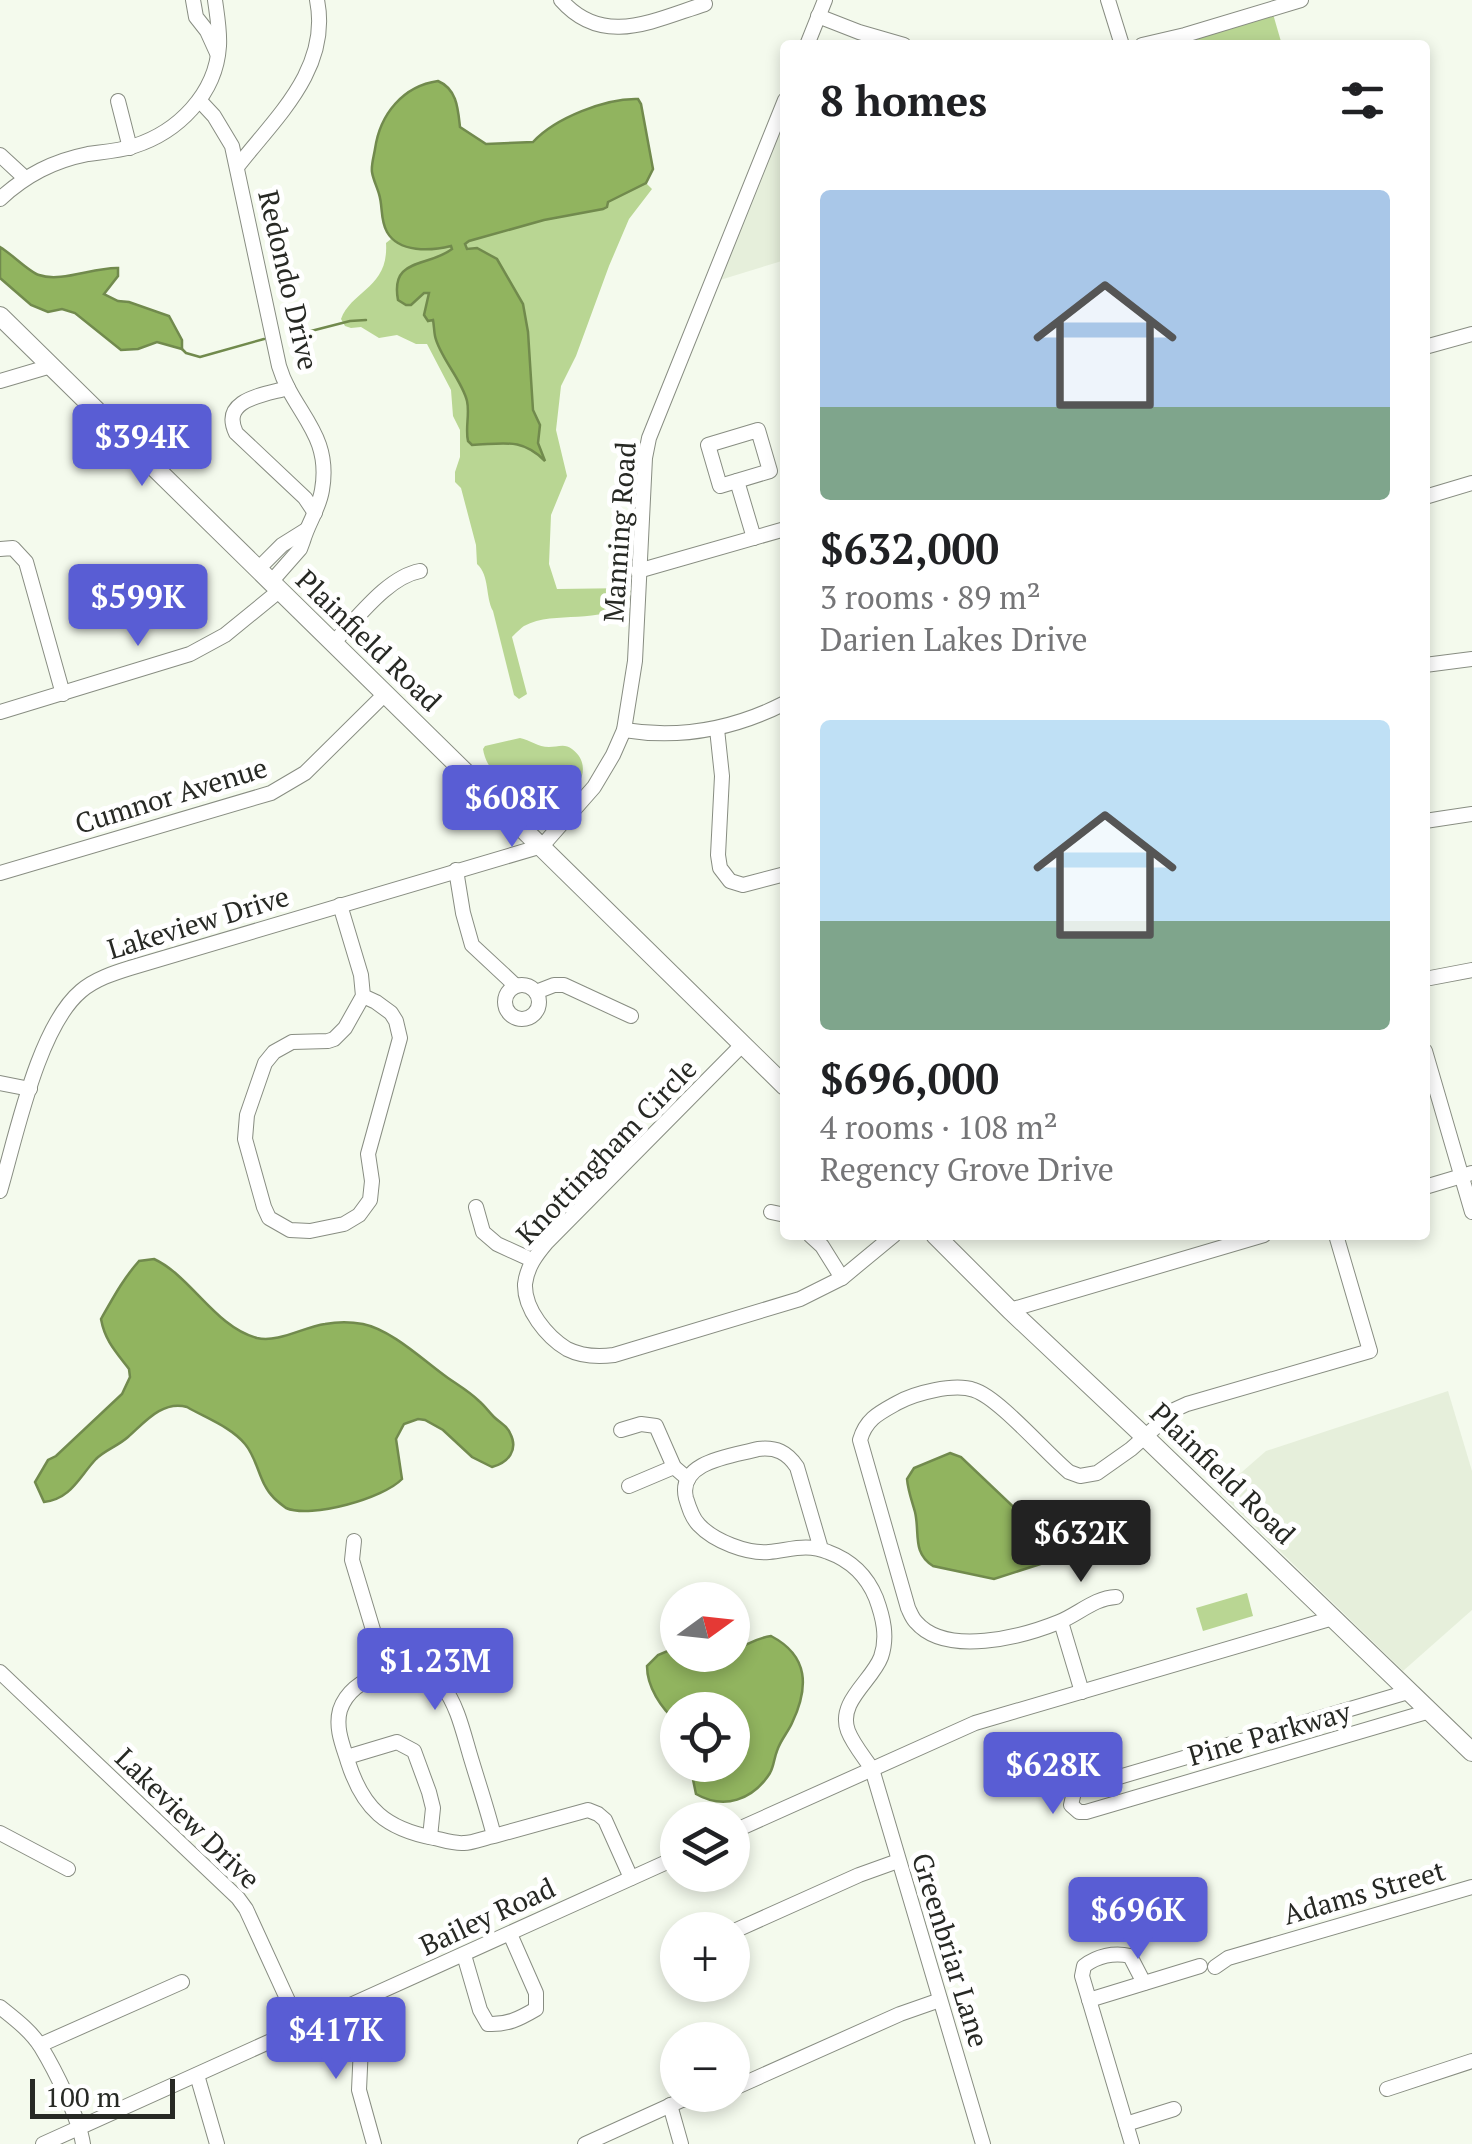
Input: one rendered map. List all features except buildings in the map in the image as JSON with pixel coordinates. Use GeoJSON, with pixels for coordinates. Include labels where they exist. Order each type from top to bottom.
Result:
{"type":"FeatureCollection","features":[{"type":"Feature","properties":{"kind":"main road","name":"Plainfield Road"},"geometry":{"type":"LineString","coordinates":[[0,316],[780,1081]]}},
{"type":"Feature","properties":{"kind":"main road","name":"Plainfield Road"},"geometry":{"type":"LineString","coordinates":[[940,1240],[1472,1752]]}},
{"type":"Feature","properties":{"kind":"street"},"geometry":{"type":"LineString","coordinates":[[1,196],[51,164],[130,148],[158,136],[184,118],[200,101],[220,44],[216,2],[194,0]]}},
{"type":"Feature","properties":{"kind":"street"},"geometry":{"type":"LineString","coordinates":[[194,0],[196,18],[218,54]]}},
{"type":"Feature","properties":{"kind":"street"},"geometry":{"type":"LineString","coordinates":[[237,167],[270,130],[308,74],[320,28],[317,0]]}},
{"type":"Feature","properties":{"kind":"street"},"geometry":{"type":"LineString","coordinates":[[561,0],[579,18],[608,27],[634,26],[706,4]]}},
{"type":"Feature","properties":{"kind":"street"},"geometry":{"type":"LineString","coordinates":[[809,40],[825,0]]}},
{"type":"Feature","properties":{"kind":"street"},"geometry":{"type":"LineString","coordinates":[[1108,0],[1120,40]]}},
{"type":"Feature","properties":{"kind":"street"},"geometry":{"type":"LineString","coordinates":[[1164,40],[1301,0]]}},
{"type":"Feature","properties":{"kind":"street"},"geometry":{"type":"LineString","coordinates":[[818,16],[889,40]]}},
{"type":"Feature","properties":{"kind":"street"},"geometry":{"type":"LineString","coordinates":[[118,100],[130,148]]}},
{"type":"Feature","properties":{"kind":"street","name":"Redondo Drive"},"geometry":{"type":"LineString","coordinates":[[0,712],[190,654],[241,624],[269,580],[300,549],[315,513],[322,490],[323,458],[313,428],[288,388],[280,366],[232,146],[225,130],[200,101]]}},
{"type":"Feature","properties":{"kind":"street","name":"Manning Road"},"geometry":{"type":"LineString","coordinates":[[542,846],[594,788],[624,730],[635,661],[649,438],[780,112]]}},
{"type":"Feature","properties":{"kind":"street"},"geometry":{"type":"LineString","coordinates":[[0,155],[25,178]]}},
{"type":"Feature","properties":{"kind":"street"},"geometry":{"type":"LineString","coordinates":[[1430,347],[1472,334]]}},
{"type":"Feature","properties":{"kind":"street"},"geometry":{"type":"LineString","coordinates":[[0,381],[51,366]]}},
{"type":"Feature","properties":{"kind":"street"},"geometry":{"type":"LineString","coordinates":[[288,388],[242,402],[234,409],[232,423],[236,433],[315,513]]}},
{"type":"Feature","properties":{"kind":"street"},"geometry":{"type":"LineString","coordinates":[[758,430],[770,471],[738,481],[720,486],[708,445],[758,430]]}},
{"type":"Feature","properties":{"kind":"street"},"geometry":{"type":"LineString","coordinates":[[738,481],[754,538]]}},
{"type":"Feature","properties":{"kind":"street"},"geometry":{"type":"LineString","coordinates":[[1430,496],[1472,484]]}},
{"type":"Feature","properties":{"kind":"street"},"geometry":{"type":"LineString","coordinates":[[638,571],[780,530]]}},
{"type":"Feature","properties":{"kind":"street"},"geometry":{"type":"LineString","coordinates":[[6,549],[26,562],[63,694]]}},
{"type":"Feature","properties":{"kind":"street"},"geometry":{"type":"LineString","coordinates":[[333,643],[392,584],[420,571]]}},
{"type":"Feature","properties":{"kind":"street"},"geometry":{"type":"LineString","coordinates":[[1430,664],[1472,659]]}},
{"type":"Feature","properties":{"kind":"street","name":"Cumnor Avenue"},"geometry":{"type":"LineString","coordinates":[[0,874],[271,794],[304,774],[385,694]]}},
{"type":"Feature","properties":{"kind":"street"},"geometry":{"type":"LineString","coordinates":[[624,730],[666,734],[717,729],[780,706]]}},
{"type":"Feature","properties":{"kind":"street"},"geometry":{"type":"LineString","coordinates":[[717,729],[722,776],[720,868],[730,881],[743,885],[780,875]]}},
{"type":"Feature","properties":{"kind":"street"},"geometry":{"type":"LineString","coordinates":[[1430,820],[1472,814]]}},
{"type":"Feature","properties":{"kind":"street","name":"Lakeview Drive"},"geometry":{"type":"LineString","coordinates":[[0,1191],[30,1089],[53,1028],[70,1002],[86,987],[130,968],[542,846]]}},
{"type":"Feature","properties":{"kind":"street"},"geometry":{"type":"LineString","coordinates":[[456,870],[472,945],[516,986]]}},
{"type":"Feature","properties":{"kind":"street"},"geometry":{"type":"LineString","coordinates":[[340,904],[361,975],[363,996],[334,1039],[292,1042],[274,1052],[265,1063],[248,1115],[245,1140],[264,1207],[275,1224],[290,1230],[310,1231],[344,1224],[359,1215],[370,1200],[368,1154],[400,1038],[390,1012],[363,996]]}},
{"type":"Feature","properties":{"kind":"street"},"geometry":{"type":"LineString","coordinates":[[1430,978],[1472,970]]}},
{"type":"Feature","properties":{"kind":"street"},"geometry":{"type":"LineString","coordinates":[[536,992],[564,985],[631,1016]]}},
{"type":"Feature","properties":{"kind":"street"},"geometry":{"type":"LineString","coordinates":[[516,986],[527,986],[536,992],[539,1003],[526,1018],[516,1017],[508,1010],[507,994],[516,986]]}},
{"type":"Feature","properties":{"kind":"street","name":"Knottingham Circle"},"geometry":{"type":"LineString","coordinates":[[742,1044],[532,1260],[525,1291],[533,1314],[567,1348],[596,1356],[614,1355],[812,1294],[842,1278],[888,1240]]}},
{"type":"Feature","properties":{"kind":"street"},"geometry":{"type":"LineString","coordinates":[[1430,1066],[1467,1175],[1472,1212]]}},
{"type":"Feature","properties":{"kind":"street"},"geometry":{"type":"LineString","coordinates":[[0,1083],[30,1089]]}},
{"type":"Feature","properties":{"kind":"street"},"geometry":{"type":"LineString","coordinates":[[1430,1186],[1467,1175]]}},
{"type":"Feature","properties":{"kind":"street"},"geometry":{"type":"LineString","coordinates":[[476,1207],[484,1232],[497,1244],[532,1260]]}},
{"type":"Feature","properties":{"kind":"street"},"geometry":{"type":"LineString","coordinates":[[815,1240],[842,1278]]}},
{"type":"Feature","properties":{"kind":"street"},"geometry":{"type":"LineString","coordinates":[[1010,1310],[1247,1240]]}},
{"type":"Feature","properties":{"kind":"street"},"geometry":{"type":"LineString","coordinates":[[1116,1597],[1106,1598],[1061,1622],[989,1641],[948,1639],[930,1632],[916,1622],[908,1608],[860,1440],[864,1427],[872,1417],[922,1393],[975,1390],[986,1395],[1076,1476],[1098,1473],[1187,1404],[1370,1351],[1337,1240]]}},
{"type":"Feature","properties":{"kind":"street"},"geometry":{"type":"LineString","coordinates":[[622,1430],[641,1424],[656,1426],[674,1466],[688,1478]]}},
{"type":"Feature","properties":{"kind":"street"},"geometry":{"type":"LineString","coordinates":[[768,1448],[781,1451],[797,1467],[820,1549],[802,1546],[757,1552],[715,1537],[703,1530],[692,1514],[685,1492],[688,1478],[700,1466],[744,1453],[768,1448]]}},
{"type":"Feature","properties":{"kind":"street"},"geometry":{"type":"LineString","coordinates":[[629,1486],[674,1466]]}},
{"type":"Feature","properties":{"kind":"street"},"geometry":{"type":"LineString","coordinates":[[354,1542],[352,1560],[386,1673]]}},
{"type":"Feature","properties":{"kind":"street","name":"Greenbriar Lane"},"geometry":{"type":"LineString","coordinates":[[820,1549],[846,1560],[862,1575],[874,1594],[884,1624],[882,1655],[852,1700],[847,1713],[848,1732],[872,1769],[983,2144]]}},
{"type":"Feature","properties":{"kind":"street"},"geometry":{"type":"LineString","coordinates":[[750,1824],[975,1723],[1333,1618]]}},
{"type":"Feature","properties":{"kind":"street"},"geometry":{"type":"LineString","coordinates":[[1061,1622],[1082,1692]]}},
{"type":"Feature","properties":{"kind":"street"},"geometry":{"type":"LineString","coordinates":[[494,1836],[451,1696],[440,1682],[425,1673],[398,1670],[356,1687],[344,1700],[338,1725],[357,1786],[373,1810],[392,1826],[464,1844],[494,1836],[588,1810],[605,1820],[631,1878]]}},
{"type":"Feature","properties":{"kind":"street","name":"Lakeview Drive"},"geometry":{"type":"LineString","coordinates":[[0,1672],[238,1898],[300,2029]]}},
{"type":"Feature","properties":{"kind":"street","name":"Pine Parkway"},"geometry":{"type":"LineString","coordinates":[[1408,1692],[1078,1789],[1071,1805],[1086,1812],[1430,1711]]}},
{"type":"Feature","properties":{"kind":"street"},"geometry":{"type":"LineString","coordinates":[[347,1757],[397,1742],[414,1751],[433,1808],[430,1837]]}},
{"type":"Feature","properties":{"kind":"street"},"geometry":{"type":"LineString","coordinates":[[1226,1746],[1233,1770]]}},
{"type":"Feature","properties":{"kind":"street"},"geometry":{"type":"LineString","coordinates":[[0,1833],[68,1870]]}},
{"type":"Feature","properties":{"kind":"street"},"geometry":{"type":"LineString","coordinates":[[750,1924],[898,1860]]}},
{"type":"Feature","properties":{"kind":"street","name":"Bailey Road"},"geometry":{"type":"LineString","coordinates":[[43,2144],[660,1865]]}},
{"type":"Feature","properties":{"kind":"street","name":"Adams Street"},"geometry":{"type":"LineString","coordinates":[[1089,2000],[1472,1887]]}},
{"type":"Feature","properties":{"kind":"street"},"geometry":{"type":"LineString","coordinates":[[464,1955],[488,2024],[504,2025],[522,2017],[536,2008],[536,1993],[510,1934]]}},
{"type":"Feature","properties":{"kind":"street"},"geometry":{"type":"LineString","coordinates":[[1132,2144],[1082,1976],[1084,1966],[1093,1959],[1119,1954],[1130,1956],[1144,1983]]}},
{"type":"Feature","properties":{"kind":"street"},"geometry":{"type":"LineString","coordinates":[[40,2045],[182,1982]]}},
{"type":"Feature","properties":{"kind":"street"},"geometry":{"type":"LineString","coordinates":[[750,2082],[940,2000]]}},
{"type":"Feature","properties":{"kind":"street"},"geometry":{"type":"LineString","coordinates":[[351,2006],[360,2046],[359,2090],[374,2144]]}},
{"type":"Feature","properties":{"kind":"street"},"geometry":{"type":"LineString","coordinates":[[0,2008],[40,2045],[80,2126],[83,2144]]}},
{"type":"Feature","properties":{"kind":"street"},"geometry":{"type":"LineString","coordinates":[[1387,2089],[1472,2061]]}},
{"type":"Feature","properties":{"kind":"street"},"geometry":{"type":"LineString","coordinates":[[197,2076],[217,2144]]}},
{"type":"Feature","properties":{"kind":"street"},"geometry":{"type":"LineString","coordinates":[[1126,2124],[1174,2109]]}},
{"type":"Feature","properties":{"kind":"street"},"geometry":{"type":"LineString","coordinates":[[585,2144],[660,2110]]}},
{"type":"Feature","properties":{"kind":"street"},"geometry":{"type":"LineString","coordinates":[[672,2112],[681,2144]]}},
{"type":"Feature","properties":{"kind":"shaded area"},"geometry":{"type":"Polygon","coordinates":[[[1273,14],[1281,40],[1188,40],[1273,14]]]}},
{"type":"Feature","properties":{"kind":"shaded area"},"geometry":{"type":"Polygon","coordinates":[[[438,81],[453,94],[460,127],[486,144],[533,142],[554,125],[597,106],[638,99],[641,104],[653,169],[646,183],[608,202],[603,209],[544,220],[465,244],[467,249],[477,248],[497,259],[523,304],[533,410],[540,425],[538,443],[545,461],[520,445],[472,445],[468,441],[464,393],[437,344],[433,320],[428,321],[424,315],[429,293],[411,305],[398,300],[397,286],[405,270],[452,249],[416,249],[392,239],[383,223],[373,160],[382,124],[395,104],[414,89],[438,81]]]}},
{"type":"Feature","properties":{"kind":"shaded area"},"geometry":{"type":"Polygon","coordinates":[[[780,132],[780,262],[720,280],[780,132]]]}},
{"type":"Feature","properties":{"kind":"shaded area"},"geometry":{"type":"Polygon","coordinates":[[[646,183],[652,189],[629,219],[561,386],[556,430],[567,476],[551,515],[549,564],[557,589],[631,588],[630,600],[605,613],[537,621],[521,628],[512,637],[527,694],[519,699],[514,695],[486,580],[477,564],[461,488],[455,482],[460,430],[453,416],[451,390],[427,344],[416,344],[397,335],[379,338],[361,327],[345,326],[341,319],[382,270],[386,243],[391,239],[414,249],[443,248],[544,220],[603,209],[608,202],[646,183]]]}},
{"type":"Feature","properties":{"kind":"shaded area"},"geometry":{"type":"Polygon","coordinates":[[[0,247],[35,273],[48,277],[118,268],[118,276],[104,294],[169,316],[182,340],[182,349],[157,342],[121,350],[75,313],[62,309],[48,312],[31,305],[0,278],[0,247]]]}},
{"type":"Feature","properties":{"kind":"shaded area"},"geometry":{"type":"Polygon","coordinates":[[[520,738],[545,747],[567,746],[580,758],[581,780],[566,799],[543,809],[532,808],[496,775],[483,749],[520,738]]]}},
{"type":"Feature","properties":{"kind":"shaded area"},"geometry":{"type":"Polygon","coordinates":[[[154,1259],[180,1277],[228,1323],[257,1338],[274,1338],[339,1323],[363,1324],[385,1333],[483,1404],[509,1430],[513,1445],[510,1455],[492,1467],[472,1457],[443,1430],[418,1419],[404,1424],[396,1439],[402,1479],[393,1486],[347,1505],[297,1511],[286,1508],[269,1492],[239,1438],[210,1419],[178,1406],[154,1414],[96,1459],[68,1492],[44,1502],[35,1482],[48,1460],[122,1394],[130,1377],[129,1369],[108,1340],[101,1319],[139,1261],[154,1259]]]}},
{"type":"Feature","properties":{"kind":"shaded area"},"geometry":{"type":"Polygon","coordinates":[[[1448,1391],[1472,1471],[1472,1610],[1403,1671],[1219,1492],[1266,1451],[1448,1391]]]}},
{"type":"Feature","properties":{"kind":"shaded area"},"geometry":{"type":"Polygon","coordinates":[[[950,1453],[961,1457],[1042,1534],[1055,1536],[1075,1528],[1081,1533],[1083,1546],[994,1579],[933,1566],[919,1549],[907,1479],[914,1468],[950,1453]]]}},
{"type":"Feature","properties":{"kind":"shaded area"},"geometry":{"type":"Polygon","coordinates":[[[1247,1593],[1253,1616],[1203,1631],[1196,1608],[1247,1593]]]}},
{"type":"Feature","properties":{"kind":"shaded area"},"geometry":{"type":"Polygon","coordinates":[[[771,1636],[784,1644],[799,1663],[803,1685],[798,1710],[778,1747],[771,1770],[755,1790],[727,1802],[707,1799],[696,1794],[694,1782],[750,1782],[750,1692],[660,1692],[660,1702],[649,1682],[647,1666],[660,1654],[660,1672],[750,1672],[750,1642],[771,1636]]]}},
{"type":"Feature","properties":{"kind":"waterway"},"geometry":{"type":"LineString","coordinates":[[311,331],[366,320]]}},
{"type":"Feature","properties":{"kind":"waterway"},"geometry":{"type":"LineString","coordinates":[[182,349],[200,357],[264,339]]}}]}
